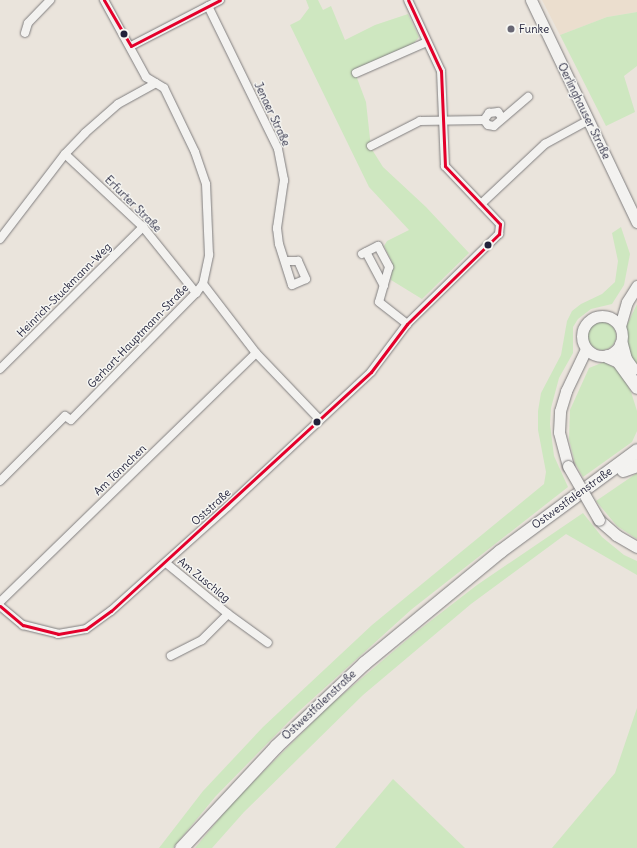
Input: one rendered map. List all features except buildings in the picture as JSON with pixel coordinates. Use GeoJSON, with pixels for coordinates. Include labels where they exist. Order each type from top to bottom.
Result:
{"type":"FeatureCollection","features":[{"type":"Feature","properties":{"kind":"main road","name":"Oerlinghauser Straße"},"geometry":{"type":"LineString","coordinates":[[531,0],[637,222]]}},
{"type":"Feature","properties":{"kind":"main road"},"geometry":{"type":"LineString","coordinates":[[637,286],[627,302],[620,326],[621,344],[625,359],[637,375]]}},
{"type":"Feature","properties":{"kind":"main road"},"geometry":{"type":"LineString","coordinates":[[609,317],[627,302]]}},
{"type":"Feature","properties":{"kind":"main road"},"geometry":{"type":"LineString","coordinates":[[620,326],[609,317],[598,317],[588,322],[582,332],[586,349],[560,411],[559,432],[568,466],[599,520],[616,535],[637,547]]}},
{"type":"Feature","properties":{"kind":"main road"},"geometry":{"type":"LineString","coordinates":[[576,370],[602,356],[618,350],[621,344]]}},
{"type":"Feature","properties":{"kind":"main road"},"geometry":{"type":"LineString","coordinates":[[586,349],[618,361],[637,387]]}},
{"type":"Feature","properties":{"kind":"main road"},"geometry":{"type":"LineString","coordinates":[[620,467],[637,441]]}},
{"type":"Feature","properties":{"kind":"main road","name":"Ostwestfalenstraße"},"geometry":{"type":"LineString","coordinates":[[181,848],[276,746],[325,698],[403,629],[470,576],[620,467],[637,450]]}},
{"type":"Feature","properties":{"kind":"main road","name":"Ostwestfalenstraße"},"geometry":{"type":"LineString","coordinates":[[620,467],[637,460]]}},
{"type":"Feature","properties":{"kind":"main road"},"geometry":{"type":"LineString","coordinates":[[620,467],[637,465]]}},
{"type":"Feature","properties":{"kind":"street"},"geometry":{"type":"LineString","coordinates":[[25,33],[28,23],[50,0]]}},
{"type":"Feature","properties":{"kind":"street","name":"Gerhart-Hauptmann-Straße"},"geometry":{"type":"LineString","coordinates":[[0,481],[65,416],[72,420],[196,293],[203,284],[209,255],[206,184],[181,120],[164,88],[146,77],[104,0]]}},
{"type":"Feature","properties":{"kind":"street"},"geometry":{"type":"LineString","coordinates":[[130,46],[220,0]]}},
{"type":"Feature","properties":{"kind":"street"},"geometry":{"type":"LineString","coordinates":[[408,0],[441,71],[445,166],[481,204],[545,144],[588,120]]}},
{"type":"Feature","properties":{"kind":"street","name":"Jenaer Straße"},"geometry":{"type":"LineString","coordinates":[[208,6],[278,149],[284,180],[277,228],[285,261]]}},
{"type":"Feature","properties":{"kind":"street"},"geometry":{"type":"LineString","coordinates":[[356,73],[427,42]]}},
{"type":"Feature","properties":{"kind":"street"},"geometry":{"type":"LineString","coordinates":[[0,239],[65,154],[118,104],[156,83]]}},
{"type":"Feature","properties":{"kind":"street"},"geometry":{"type":"LineString","coordinates":[[371,146],[420,121],[484,120],[488,125],[494,126],[528,97]]}},
{"type":"Feature","properties":{"kind":"street","name":"Erfurter Straße"},"geometry":{"type":"LineString","coordinates":[[65,154],[143,227],[196,293]]}},
{"type":"Feature","properties":{"kind":"street","name":"Oststraße"},"geometry":{"type":"LineString","coordinates":[[0,606],[24,625],[58,634],[86,629],[111,611],[166,563],[371,372],[407,324],[498,234],[500,224],[481,204]]}},
{"type":"Feature","properties":{"kind":"street","name":"Heinrich-Stuckmann-Weg"},"geometry":{"type":"LineString","coordinates":[[0,370],[143,227]]}},
{"type":"Feature","properties":{"kind":"street"},"geometry":{"type":"LineString","coordinates":[[384,286],[364,253],[378,246],[389,267],[384,286],[379,302],[407,324]]}},
{"type":"Feature","properties":{"kind":"street"},"geometry":{"type":"LineString","coordinates":[[203,284],[256,353],[319,419]]}},
{"type":"Feature","properties":{"kind":"street","name":"Am Tönnchen"},"geometry":{"type":"LineString","coordinates":[[0,602],[256,353]]}},
{"type":"Feature","properties":{"kind":"street","name":"Am Zuschlag"},"geometry":{"type":"LineString","coordinates":[[166,563],[228,614],[268,643]]}},
{"type":"Feature","properties":{"kind":"street","name":"Am Zuschlag"},"geometry":{"type":"LineString","coordinates":[[171,656],[202,640],[228,614]]}},
{"type":"Feature","properties":{"kind":"shaded area"},"geometry":{"type":"Polygon","coordinates":[[[542,0],[637,0],[637,12],[607,17],[560,35],[542,0]]]}},
{"type":"Feature","properties":{"kind":"green space"},"geometry":{"type":"Polygon","coordinates":[[[306,0],[318,0],[323,10],[331,6],[345,40],[375,25],[408,14],[419,37],[413,44],[354,70],[366,102],[371,148],[383,167],[426,207],[469,253],[422,299],[391,280],[392,262],[384,246],[387,241],[409,230],[369,187],[290,25],[300,20],[309,8],[306,0]]]}},
{"type":"Feature","properties":{"kind":"green space"},"geometry":{"type":"Polygon","coordinates":[[[637,12],[637,66],[624,76],[635,112],[606,126],[560,35],[607,17],[637,12]]]}},
{"type":"Feature","properties":{"kind":"green space"},"geometry":{"type":"Polygon","coordinates":[[[621,227],[630,254],[624,285],[612,304],[591,309],[578,319],[573,327],[573,353],[559,378],[551,408],[550,424],[554,456],[568,487],[412,609],[298,712],[215,797],[173,848],[159,848],[203,791],[263,727],[372,625],[544,484],[546,472],[538,430],[538,411],[541,393],[561,355],[567,321],[572,311],[581,304],[602,294],[615,282],[618,261],[612,233],[621,227]]]}},
{"type":"Feature","properties":{"kind":"green space"},"geometry":{"type":"Polygon","coordinates":[[[637,304],[637,367],[626,346],[626,327],[637,304]]]}},
{"type":"Feature","properties":{"kind":"green space"},"geometry":{"type":"Polygon","coordinates":[[[602,322],[612,326],[616,336],[612,346],[602,350],[592,346],[588,336],[592,326],[602,322]]]}},
{"type":"Feature","properties":{"kind":"green space"},"geometry":{"type":"Polygon","coordinates":[[[604,362],[619,370],[631,392],[637,411],[637,431],[632,442],[583,477],[575,463],[569,439],[570,410],[589,368],[604,362]]]}},
{"type":"Feature","properties":{"kind":"green space"},"geometry":{"type":"Polygon","coordinates":[[[637,473],[637,539],[617,526],[596,501],[637,473]]]}},
{"type":"Feature","properties":{"kind":"green space"},"geometry":{"type":"Polygon","coordinates":[[[583,513],[602,537],[624,555],[637,561],[637,575],[566,534],[471,604],[363,695],[244,812],[212,848],[195,848],[232,803],[329,706],[415,633],[477,585],[583,513]]]}},
{"type":"Feature","properties":{"kind":"green space"},"geometry":{"type":"Polygon","coordinates":[[[637,708],[637,848],[552,848],[615,773],[637,708]]]}},
{"type":"Feature","properties":{"kind":"green space"},"geometry":{"type":"Polygon","coordinates":[[[393,779],[465,848],[335,848],[393,779]]]}},
{"type":"Feature","properties":{"kind":"transit line"},"geometry":{"type":"LineString","coordinates":[[104,0],[131,46]]}},
{"type":"Feature","properties":{"kind":"transit line"},"geometry":{"type":"LineString","coordinates":[[131,46],[220,0]]}},
{"type":"Feature","properties":{"kind":"transit line"},"geometry":{"type":"LineString","coordinates":[[0,606],[23,625],[58,634],[86,629],[111,611],[371,372],[407,324],[499,234],[500,224],[445,166],[441,71],[408,0]]}},
{"type":"Feature","properties":{"kind":"place","name":"Funke"},"geometry":{"type":"Point","coordinates":[511,29]}}]}
